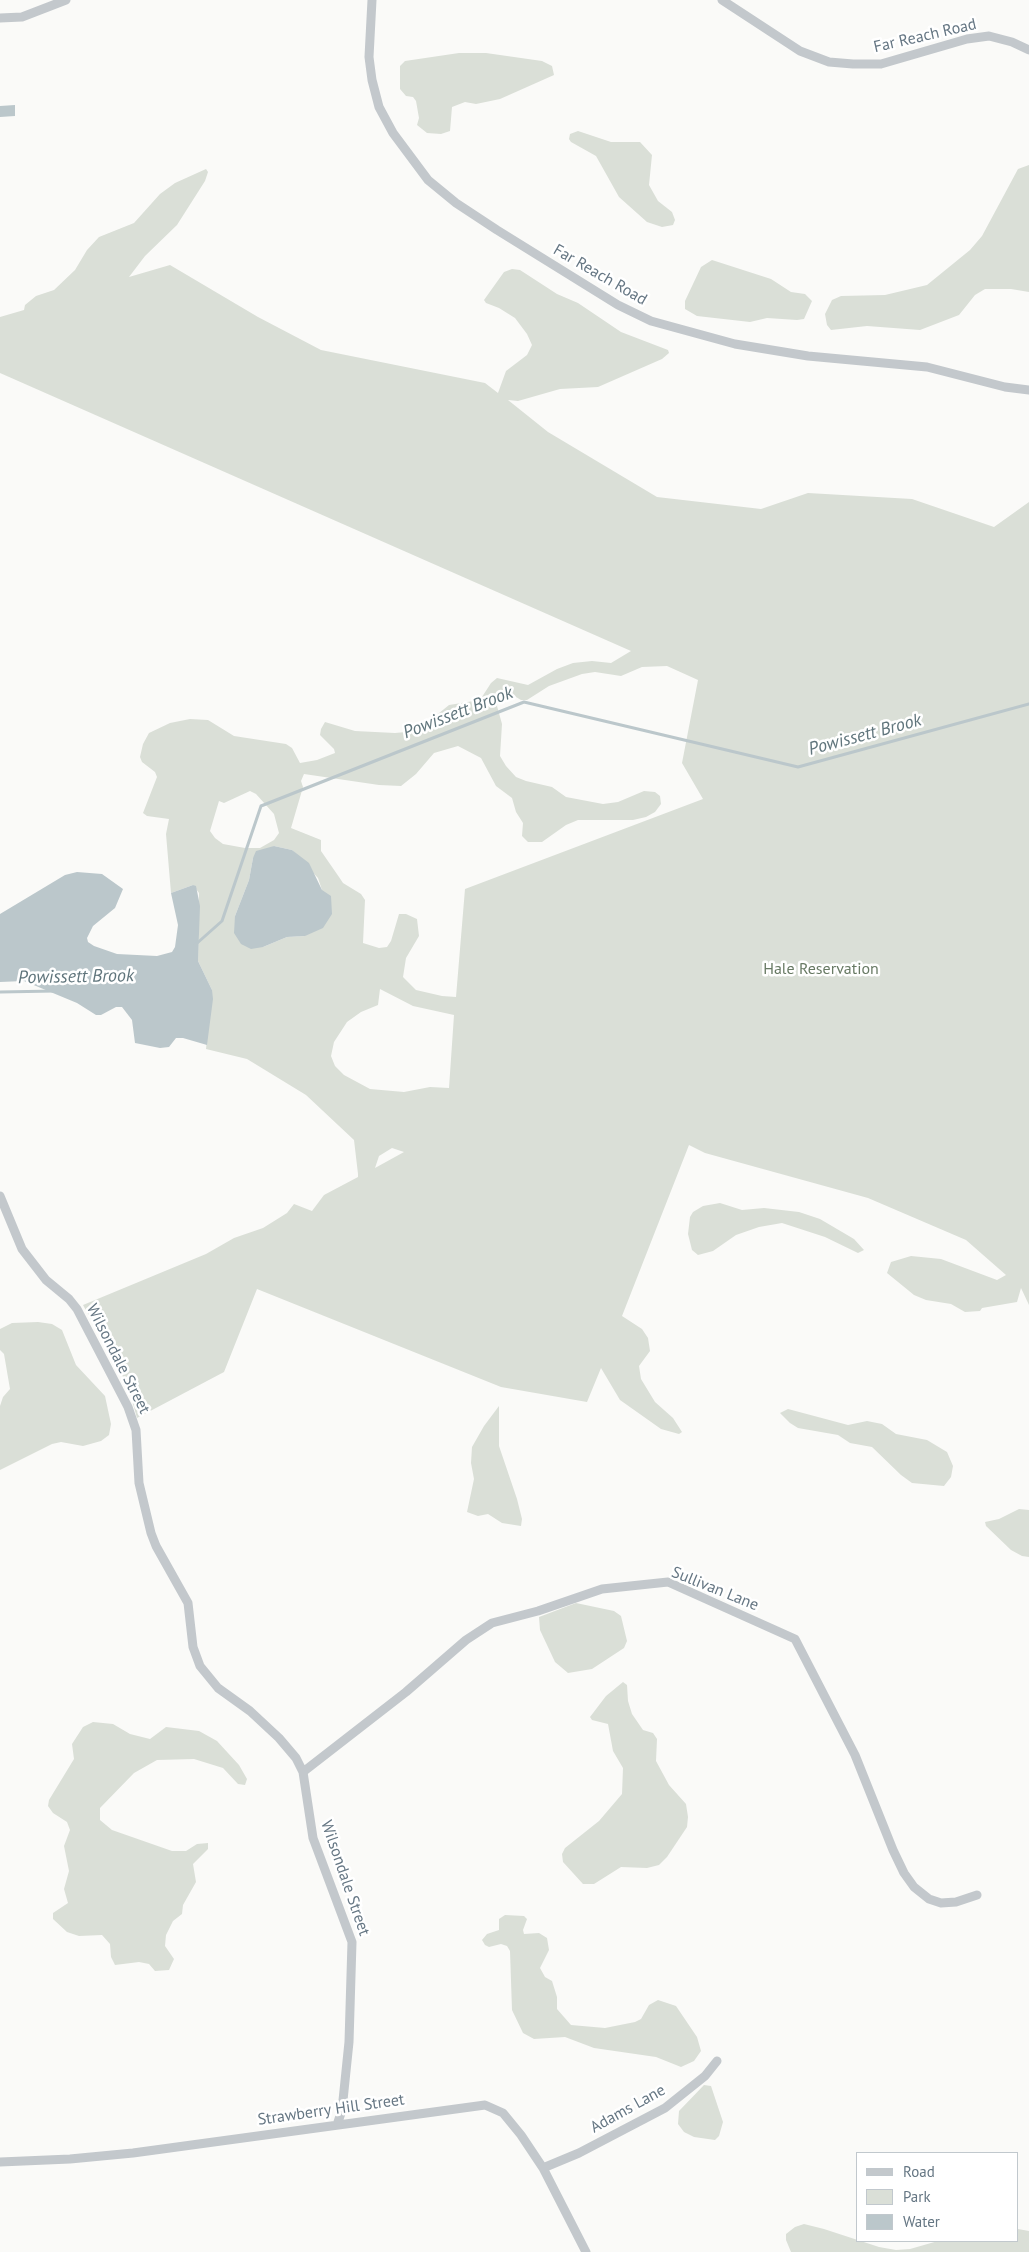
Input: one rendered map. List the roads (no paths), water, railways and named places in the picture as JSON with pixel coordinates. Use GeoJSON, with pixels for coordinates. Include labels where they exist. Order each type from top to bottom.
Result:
{"type":"FeatureCollection","features":[{"type":"Feature","properties":{"kind":"street"},"geometry":{"type":"LineString","coordinates":[[0,18],[22,17],[66,0]]}},
{"type":"Feature","properties":{"kind":"street","name":"Far Reach Road"},"geometry":{"type":"LineString","coordinates":[[372,0],[369,57],[372,80],[379,106],[393,133],[428,180],[456,204],[618,305],[651,321],[735,344],[808,356],[927,368],[1005,387],[1029,390]]}},
{"type":"Feature","properties":{"kind":"street","name":"Far Reach Road"},"geometry":{"type":"LineString","coordinates":[[722,0],[800,51],[829,62],[880,64],[968,39],[989,36],[1012,42],[1029,50]]}},
{"type":"Feature","properties":{"kind":"street","name":"Wilsondale Street"},"geometry":{"type":"LineString","coordinates":[[0,1196],[22,1249],[46,1280],[69,1299],[77,1309],[128,1407],[136,1430],[139,1483],[151,1533],[156,1546],[188,1604],[193,1646],[200,1666],[218,1688],[250,1711],[279,1738],[296,1758],[303,1772],[313,1838],[352,1942],[349,2042],[342,2110],[337,2125]]}},
{"type":"Feature","properties":{"kind":"street","name":"Sullivan Lane"},"geometry":{"type":"LineString","coordinates":[[303,1772],[406,1692],[466,1640],[492,1623],[538,1611],[602,1589],[668,1582],[794,1639],[855,1755],[893,1850],[914,1888],[929,1899],[942,1903],[956,1902],[977,1896]]}},
{"type":"Feature","properties":{"kind":"street","name":"Adams Lane"},"geometry":{"type":"LineString","coordinates":[[543,2168],[579,2153],[665,2108],[704,2076],[717,2061]]}},
{"type":"Feature","properties":{"kind":"street","name":"Strawberry Hill Street"},"geometry":{"type":"LineString","coordinates":[[0,2162],[125,2154],[479,2105],[490,2106],[503,2113],[543,2168],[586,2252]]}},
{"type":"Feature","properties":{"kind":"water"},"geometry":{"type":"Polygon","coordinates":[[[15,105],[15,116],[0,117],[0,106],[15,105]]]}},
{"type":"Feature","properties":{"kind":"water"},"geometry":{"type":"Polygon","coordinates":[[[274,846],[292,850],[309,863],[322,890],[331,896],[332,914],[323,928],[305,936],[287,937],[263,947],[251,949],[241,944],[234,933],[235,916],[249,880],[256,851],[274,846]]]}},
{"type":"Feature","properties":{"kind":"water"},"geometry":{"type":"Polygon","coordinates":[[[77,872],[102,874],[123,889],[115,908],[93,926],[87,938],[88,942],[94,946],[117,954],[157,956],[172,952],[175,947],[178,925],[171,893],[193,885],[196,886],[200,906],[198,961],[212,990],[213,999],[207,1045],[183,1038],[176,1038],[169,1047],[160,1048],[135,1043],[132,1020],[122,1007],[116,1007],[101,1015],[96,1015],[77,1003],[24,981],[0,982],[0,914],[65,875],[77,872]]]}},
{"type":"Feature","properties":{"kind":"waterway","name":"Powissett Brook"},"geometry":{"type":"LineString","coordinates":[[195,945],[222,921],[261,806],[524,702],[798,767],[1029,704]]}},
{"type":"Feature","properties":{"kind":"waterway","name":"Powissett Brook"},"geometry":{"type":"LineString","coordinates":[[0,992],[55,991]]}},
{"type":"Feature","properties":{"kind":"park label","name":"Hale Reservation"},"geometry":{"type":"Point","coordinates":[821,969]}}]}
